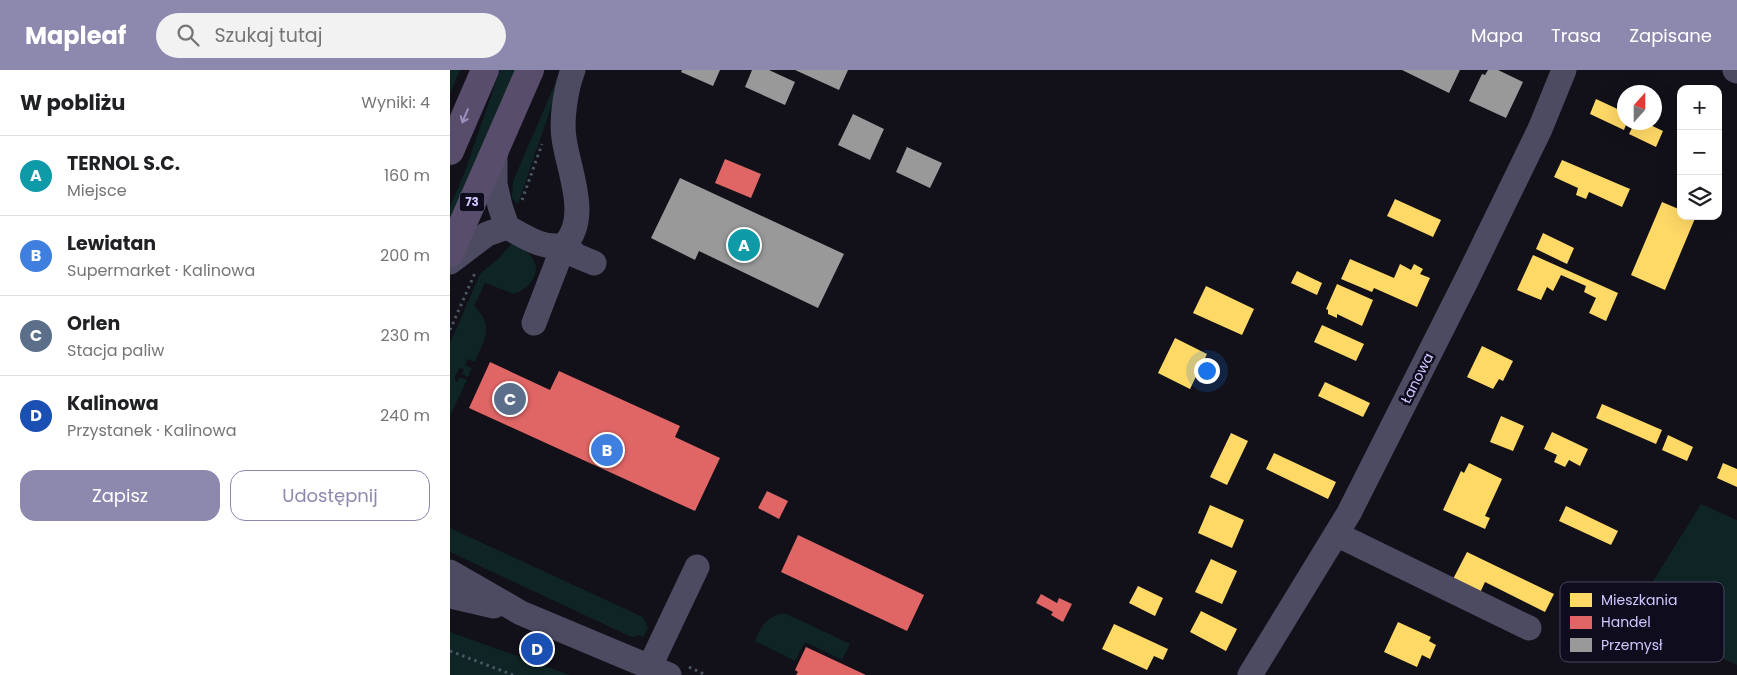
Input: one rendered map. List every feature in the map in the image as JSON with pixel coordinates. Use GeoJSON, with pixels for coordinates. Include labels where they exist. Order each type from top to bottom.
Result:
{"type":"FeatureCollection","features":[{"type":"Feature","properties":{"kind":"main road"},"geometry":{"type":"LineString","coordinates":[[450,151],[485,70]]}},
{"type":"Feature","properties":{"kind":"main road","name":"73"},"geometry":{"type":"LineString","coordinates":[[450,253],[530,70]]}},
{"type":"Feature","properties":{"kind":"street"},"geometry":{"type":"LineString","coordinates":[[534,323],[564,245],[568,242],[574,228],[576,192],[563,137],[565,104],[573,70]]}},
{"type":"Feature","properties":{"kind":"street","name":"Łanowa"},"geometry":{"type":"LineString","coordinates":[[1250,675],[1349,513],[1463,288],[1540,129],[1555,73]]}},
{"type":"Feature","properties":{"kind":"street"},"geometry":{"type":"LineString","coordinates":[[495,151],[495,184],[506,227]]}},
{"type":"Feature","properties":{"kind":"street"},"geometry":{"type":"LineString","coordinates":[[450,262],[487,234],[506,227],[546,245],[556,247],[564,245]]}},
{"type":"Feature","properties":{"kind":"street"},"geometry":{"type":"LineString","coordinates":[[564,245],[577,256],[594,263]]}},
{"type":"Feature","properties":{"kind":"street"},"geometry":{"type":"LineString","coordinates":[[1336,534],[1529,628]]}},
{"type":"Feature","properties":{"kind":"street"},"geometry":{"type":"LineString","coordinates":[[450,572],[521,613],[660,671],[697,567]]}},
{"type":"Feature","properties":{"kind":"street"},"geometry":{"type":"LineString","coordinates":[[450,596],[521,613]]}},
{"type":"Feature","properties":{"kind":"path"},"geometry":{"type":"LineString","coordinates":[[506,227],[514,210],[521,201],[544,137]]}},
{"type":"Feature","properties":{"kind":"path"},"geometry":{"type":"LineString","coordinates":[[450,330],[478,266]]}},
{"type":"Feature","properties":{"kind":"path"},"geometry":{"type":"LineString","coordinates":[[450,652],[513,675]]}},
{"type":"Feature","properties":{"kind":"green space"},"geometry":{"type":"Polygon","coordinates":[[[450,70],[460,70],[450,94],[450,70]]]}},
{"type":"Feature","properties":{"kind":"green space"},"geometry":{"type":"Polygon","coordinates":[[[500,70],[516,70],[450,222],[450,207],[464,174],[500,70]]]}},
{"type":"Feature","properties":{"kind":"green space"},"geometry":{"type":"Polygon","coordinates":[[[561,70],[564,70],[517,204],[512,198],[513,181],[561,70]]]}},
{"type":"Feature","properties":{"kind":"green space"},"geometry":{"type":"Polygon","coordinates":[[[512,243],[529,254],[534,260],[536,272],[534,278],[526,287],[514,294],[485,283],[474,306],[484,320],[486,333],[475,362],[468,359],[465,365],[472,368],[468,377],[462,374],[464,369],[460,368],[455,376],[455,381],[457,382],[460,377],[467,380],[450,416],[450,343],[480,274],[500,257],[512,243]]]}},
{"type":"Feature","properties":{"kind":"green space"},"geometry":{"type":"Polygon","coordinates":[[[1701,504],[1737,520],[1737,665],[1724,659],[1724,582],[1652,582],[1701,504]]]}},
{"type":"Feature","properties":{"kind":"green space"},"geometry":{"type":"Polygon","coordinates":[[[450,528],[643,617],[648,628],[643,637],[640,635],[633,637],[627,635],[450,552],[450,528]]]}},
{"type":"Feature","properties":{"kind":"green space"},"geometry":{"type":"Polygon","coordinates":[[[780,614],[787,614],[850,644],[842,660],[805,642],[795,661],[755,641],[764,624],[770,618],[780,614]]]}},
{"type":"Feature","properties":{"kind":"green space"},"geometry":{"type":"Polygon","coordinates":[[[450,632],[570,675],[450,675],[450,632]]]}},
{"type":"Feature","properties":{"kind":"building: Mieszkania"},"geometry":{"type":"Polygon","coordinates":[[[1596,99],[1617,109],[1617,127],[1590,114],[1596,99]]]}},
{"type":"Feature","properties":{"kind":"building: Mieszkania"},"geometry":{"type":"Polygon","coordinates":[[[1631,130],[1663,131],[1656,147],[1629,134],[1631,130]]]}},
{"type":"Feature","properties":{"kind":"building: Mieszkania"},"geometry":{"type":"Polygon","coordinates":[[[1562,160],[1630,189],[1622,207],[1589,192],[1586,199],[1576,195],[1578,188],[1554,177],[1562,160]]]}},
{"type":"Feature","properties":{"kind":"building: Mieszkania"},"geometry":{"type":"Polygon","coordinates":[[[1395,199],[1441,220],[1433,237],[1387,216],[1395,199]]]}},
{"type":"Feature","properties":{"kind":"building: Mieszkania"},"geometry":{"type":"Polygon","coordinates":[[[1662,202],[1677,208],[1677,220],[1694,220],[1665,290],[1631,275],[1662,202]]]}},
{"type":"Feature","properties":{"kind":"building: Mieszkania"},"geometry":{"type":"Polygon","coordinates":[[[1543,233],[1574,248],[1567,264],[1536,249],[1543,233]]]}},
{"type":"Feature","properties":{"kind":"building: Mieszkania"},"geometry":{"type":"Polygon","coordinates":[[[1533,255],[1618,293],[1606,321],[1589,313],[1596,298],[1584,292],[1586,286],[1561,275],[1553,291],[1547,287],[1541,300],[1517,290],[1533,255]]]}},
{"type":"Feature","properties":{"kind":"building: Mieszkania"},"geometry":{"type":"Polygon","coordinates":[[[1350,259],[1394,278],[1400,264],[1411,270],[1414,264],[1423,269],[1420,274],[1430,278],[1417,307],[1374,288],[1372,292],[1341,279],[1350,259]]]}},
{"type":"Feature","properties":{"kind":"building: Mieszkania"},"geometry":{"type":"Polygon","coordinates":[[[1297,271],[1322,283],[1317,295],[1291,283],[1297,271]]]}},
{"type":"Feature","properties":{"kind":"building: Mieszkania"},"geometry":{"type":"Polygon","coordinates":[[[1337,284],[1373,300],[1362,326],[1337,314],[1337,318],[1328,314],[1326,309],[1337,284]]]}},
{"type":"Feature","properties":{"kind":"building: Mieszkania"},"geometry":{"type":"Polygon","coordinates":[[[1206,286],[1254,309],[1242,335],[1193,313],[1206,286]]]}},
{"type":"Feature","properties":{"kind":"building: Mieszkania"},"geometry":{"type":"Polygon","coordinates":[[[1322,325],[1364,344],[1356,361],[1314,342],[1322,325]]]}},
{"type":"Feature","properties":{"kind":"building: Mieszkania"},"geometry":{"type":"Polygon","coordinates":[[[1175,338],[1207,354],[1190,389],[1158,373],[1175,338]]]}},
{"type":"Feature","properties":{"kind":"building: Mieszkania"},"geometry":{"type":"Polygon","coordinates":[[[1482,346],[1513,361],[1503,381],[1499,379],[1493,389],[1467,377],[1482,346]]]}},
{"type":"Feature","properties":{"kind":"building: Mieszkania"},"geometry":{"type":"Polygon","coordinates":[[[1325,382],[1370,403],[1363,417],[1318,396],[1325,382]]]}},
{"type":"Feature","properties":{"kind":"building: Mieszkania"},"geometry":{"type":"Polygon","coordinates":[[[1602,404],[1662,430],[1656,444],[1596,418],[1602,404]]]}},
{"type":"Feature","properties":{"kind":"building: Mieszkania"},"geometry":{"type":"Polygon","coordinates":[[[1501,416],[1524,426],[1513,451],[1490,442],[1501,416]]]}},
{"type":"Feature","properties":{"kind":"building: Mieszkania"},"geometry":{"type":"Polygon","coordinates":[[[1552,432],[1588,449],[1580,466],[1569,460],[1565,467],[1554,462],[1557,455],[1544,449],[1552,432]]]}},
{"type":"Feature","properties":{"kind":"building: Mieszkania"},"geometry":{"type":"Polygon","coordinates":[[[1231,433],[1248,441],[1227,485],[1210,477],[1231,433]]]}},
{"type":"Feature","properties":{"kind":"building: Mieszkania"},"geometry":{"type":"Polygon","coordinates":[[[1668,435],[1693,447],[1687,461],[1662,450],[1668,435]]]}},
{"type":"Feature","properties":{"kind":"building: Mieszkania"},"geometry":{"type":"Polygon","coordinates":[[[1274,453],[1336,482],[1328,499],[1266,469],[1274,453]]]}},
{"type":"Feature","properties":{"kind":"building: Mieszkania"},"geometry":{"type":"Polygon","coordinates":[[[1469,463],[1502,479],[1485,516],[1490,518],[1485,529],[1443,510],[1461,471],[1464,473],[1469,463]]]}},
{"type":"Feature","properties":{"kind":"building: Mieszkania"},"geometry":{"type":"Polygon","coordinates":[[[1723,463],[1737,469],[1737,487],[1717,478],[1723,463]]]}},
{"type":"Feature","properties":{"kind":"building: Mieszkania"},"geometry":{"type":"Polygon","coordinates":[[[1210,505],[1244,520],[1232,548],[1198,533],[1210,505]]]}},
{"type":"Feature","properties":{"kind":"building: Mieszkania"},"geometry":{"type":"Polygon","coordinates":[[[1566,506],[1618,531],[1611,545],[1559,521],[1566,506]]]}},
{"type":"Feature","properties":{"kind":"building: Mieszkania"},"geometry":{"type":"Polygon","coordinates":[[[1467,552],[1554,594],[1545,612],[1485,582],[1479,595],[1452,581],[1467,552]]]}},
{"type":"Feature","properties":{"kind":"building: Mieszkania"},"geometry":{"type":"Polygon","coordinates":[[[1211,559],[1237,571],[1222,604],[1195,592],[1211,559]]]}},
{"type":"Feature","properties":{"kind":"building: Mieszkania"},"geometry":{"type":"Polygon","coordinates":[[[1138,586],[1163,598],[1155,616],[1129,603],[1138,586]]]}},
{"type":"Feature","properties":{"kind":"building: Mieszkania"},"geometry":{"type":"Polygon","coordinates":[[[1201,611],[1237,629],[1226,651],[1190,632],[1201,611]]]}},
{"type":"Feature","properties":{"kind":"building: Mieszkania"},"geometry":{"type":"Polygon","coordinates":[[[1398,622],[1431,637],[1429,641],[1436,645],[1430,659],[1422,655],[1417,667],[1384,652],[1398,622]]]}},
{"type":"Feature","properties":{"kind":"building: Mieszkania"},"geometry":{"type":"Polygon","coordinates":[[[1114,624],[1168,649],[1163,660],[1154,656],[1147,670],[1102,649],[1114,624]]]}},
{"type":"Feature","properties":{"kind":"building: Handel"},"geometry":{"type":"Polygon","coordinates":[[[725,159],[761,174],[751,198],[715,183],[725,159]]]}},
{"type":"Feature","properties":{"kind":"building: Handel"},"geometry":{"type":"Polygon","coordinates":[[[490,362],[550,390],[559,371],[680,426],[675,437],[720,458],[695,511],[469,408],[490,362]]]}},
{"type":"Feature","properties":{"kind":"building: Handel"},"geometry":{"type":"Polygon","coordinates":[[[767,491],[788,501],[779,519],[758,508],[767,491]]]}},
{"type":"Feature","properties":{"kind":"building: Handel"},"geometry":{"type":"Polygon","coordinates":[[[798,535],[924,595],[907,631],[781,572],[798,535]]]}},
{"type":"Feature","properties":{"kind":"building: Handel"},"geometry":{"type":"Polygon","coordinates":[[[1041,594],[1057,603],[1059,598],[1072,604],[1063,622],[1051,615],[1053,612],[1036,603],[1041,594]]]}},
{"type":"Feature","properties":{"kind":"building: Handel"},"geometry":{"type":"Polygon","coordinates":[[[806,647],[866,675],[796,675],[798,672],[795,670],[806,647]]]}},
{"type":"Feature","properties":{"kind":"building: Przemysł"},"geometry":{"type":"Polygon","coordinates":[[[682,70],[720,70],[713,86],[681,72],[682,70]]]}},
{"type":"Feature","properties":{"kind":"building: Przemysł"},"geometry":{"type":"Polygon","coordinates":[[[752,70],[769,70],[795,82],[785,105],[745,87],[752,70]]]}},
{"type":"Feature","properties":{"kind":"building: Przemysł"},"geometry":{"type":"Polygon","coordinates":[[[795,70],[848,70],[839,90],[795,70]]]}},
{"type":"Feature","properties":{"kind":"building: Przemysł"},"geometry":{"type":"Polygon","coordinates":[[[1402,70],[1460,70],[1449,93],[1402,70]]]}},
{"type":"Feature","properties":{"kind":"building: Przemysł"},"geometry":{"type":"Polygon","coordinates":[[[1488,70],[1498,70],[1523,82],[1506,118],[1469,101],[1482,74],[1485,75],[1488,70]]]}},
{"type":"Feature","properties":{"kind":"building: Przemysł"},"geometry":{"type":"Polygon","coordinates":[[[853,114],[884,129],[870,160],[838,145],[853,114]]]}},
{"type":"Feature","properties":{"kind":"building: Przemysł"},"geometry":{"type":"Polygon","coordinates":[[[907,147],[942,163],[930,188],[896,172],[907,147]]]}},
{"type":"Feature","properties":{"kind":"building: Przemysł"},"geometry":{"type":"Polygon","coordinates":[[[680,178],[844,254],[818,308],[699,251],[695,260],[651,238],[680,178]]]}},
{"type":"Feature","properties":{"kind":"place","name":"TERNOL S.C."},"geometry":{"type":"Point","coordinates":[744,245]}},
{"type":"Feature","properties":{"kind":"place","name":"Orlen"},"geometry":{"type":"Point","coordinates":[510,399]}},
{"type":"Feature","properties":{"kind":"place","name":"Lewiatan"},"geometry":{"type":"Point","coordinates":[607,450]}},
{"type":"Feature","properties":{"kind":"place","name":"Kalinowa"},"geometry":{"type":"Point","coordinates":[537,649]}}]}
